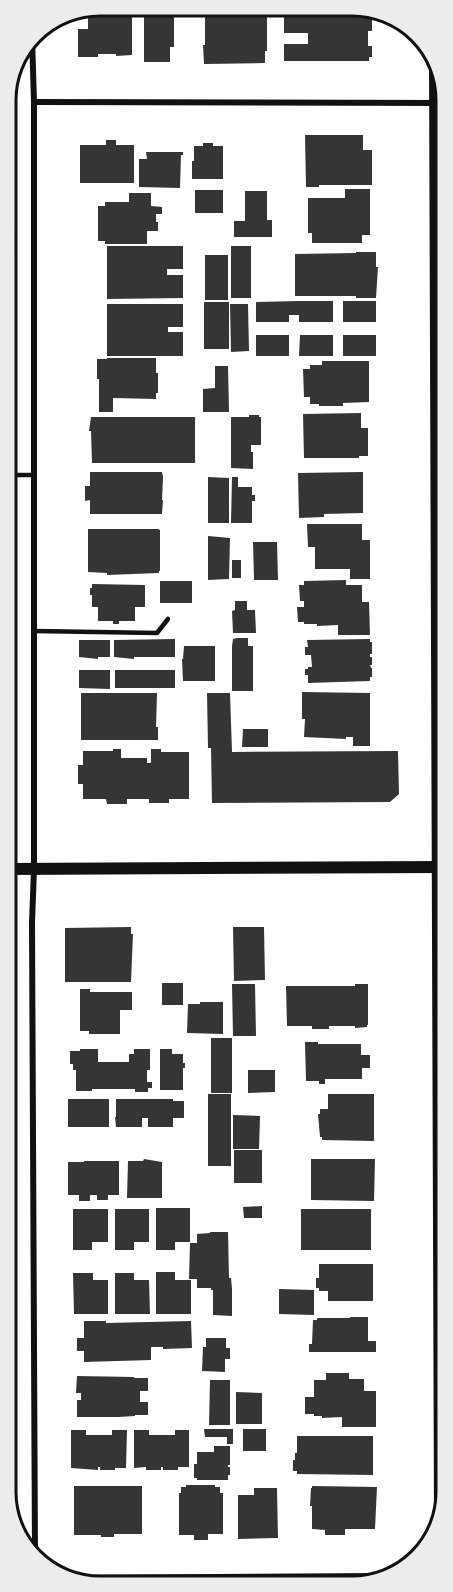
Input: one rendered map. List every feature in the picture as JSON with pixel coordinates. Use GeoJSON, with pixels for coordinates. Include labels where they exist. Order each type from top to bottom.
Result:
{"type":"FeatureCollection","features":[{"type":"Feature","properties":{"kind":"main road"},"geometry":{"type":"LineString","coordinates":[[16,869],[436,867]]}},
{"type":"Feature","properties":{"kind":"street"},"geometry":{"type":"LineString","coordinates":[[32,51],[34,631],[32,923],[35,1543]]}},
{"type":"Feature","properties":{"kind":"street"},"geometry":{"type":"LineString","coordinates":[[432,73],[436,443]]}},
{"type":"Feature","properties":{"kind":"street"},"geometry":{"type":"LineString","coordinates":[[34,102],[436,103]]}},
{"type":"Feature","properties":{"kind":"lane"},"geometry":{"type":"LineString","coordinates":[[17,476],[34,476]]}},
{"type":"Feature","properties":{"kind":"lane"},"geometry":{"type":"LineString","coordinates":[[34,631],[157,633],[168,619]]}},
{"type":"Feature","properties":{"kind":"building"},"geometry":{"type":"Polygon","coordinates":[[[132,16],[132,55],[98,54],[98,57],[78,57],[78,29],[88,29],[88,18],[132,16]]]}},
{"type":"Feature","properties":{"kind":"building"},"geometry":{"type":"Polygon","coordinates":[[[144,16],[174,16],[174,47],[170,47],[170,62],[144,62],[144,16]]]}},
{"type":"Feature","properties":{"kind":"building"},"geometry":{"type":"Polygon","coordinates":[[[205,16],[267,16],[265,63],[204,64],[203,45],[205,45],[205,16]]]}},
{"type":"Feature","properties":{"kind":"building"},"geometry":{"type":"Polygon","coordinates":[[[284,16],[372,19],[372,31],[368,31],[368,46],[372,46],[372,57],[369,57],[369,61],[284,61],[284,44],[308,44],[308,33],[284,33],[284,16]]]}},
{"type":"Feature","properties":{"kind":"building"},"geometry":{"type":"Polygon","coordinates":[[[305,135],[363,135],[363,150],[372,150],[372,185],[306,187],[305,135]]]}},
{"type":"Feature","properties":{"kind":"building"},"geometry":{"type":"Polygon","coordinates":[[[106,140],[116,140],[116,145],[134,145],[134,183],[80,183],[80,145],[106,145],[106,140]]]}},
{"type":"Feature","properties":{"kind":"building"},"geometry":{"type":"Polygon","coordinates":[[[203,143],[223,146],[223,179],[192,179],[194,146],[203,146],[203,143]]]}},
{"type":"Feature","properties":{"kind":"building"},"geometry":{"type":"Polygon","coordinates":[[[146,152],[183,152],[180,188],[139,187],[139,159],[147,159],[146,152]]]}},
{"type":"Feature","properties":{"kind":"building"},"geometry":{"type":"Polygon","coordinates":[[[345,189],[370,189],[370,235],[362,235],[362,243],[312,243],[312,233],[308,233],[308,198],[345,198],[345,189]]]}},
{"type":"Feature","properties":{"kind":"building"},"geometry":{"type":"Polygon","coordinates":[[[195,190],[223,190],[223,213],[195,213],[195,190]]]}},
{"type":"Feature","properties":{"kind":"building"},"geometry":{"type":"Polygon","coordinates":[[[245,191],[267,191],[267,220],[272,220],[272,237],[234,237],[234,221],[245,221],[245,191]]]}},
{"type":"Feature","properties":{"kind":"building"},"geometry":{"type":"Polygon","coordinates":[[[129,193],[151,193],[151,206],[162,207],[162,214],[156,214],[158,231],[147,231],[147,244],[105,244],[105,241],[98,241],[98,206],[105,206],[105,202],[129,202],[129,193]]]}},
{"type":"Feature","properties":{"kind":"building"},"geometry":{"type":"Polygon","coordinates":[[[107,246],[183,246],[183,269],[167,269],[167,275],[183,275],[183,298],[107,299],[107,246]]]}},
{"type":"Feature","properties":{"kind":"building"},"geometry":{"type":"Polygon","coordinates":[[[231,246],[251,246],[251,298],[231,298],[231,246]]]}},
{"type":"Feature","properties":{"kind":"building"},"geometry":{"type":"Polygon","coordinates":[[[376,252],[376,267],[378,267],[376,298],[295,296],[295,254],[376,252]]]}},
{"type":"Feature","properties":{"kind":"building"},"geometry":{"type":"Polygon","coordinates":[[[205,255],[228,255],[228,300],[205,300],[205,255]]]}},
{"type":"Feature","properties":{"kind":"building"},"geometry":{"type":"Polygon","coordinates":[[[333,301],[333,322],[299,322],[299,315],[289,315],[289,322],[256,322],[256,302],[333,301]]]}},
{"type":"Feature","properties":{"kind":"building"},"geometry":{"type":"Polygon","coordinates":[[[343,301],[376,301],[376,322],[343,322],[343,301]]]}},
{"type":"Feature","properties":{"kind":"building"},"geometry":{"type":"Polygon","coordinates":[[[204,302],[229,302],[229,349],[204,349],[204,302]]]}},
{"type":"Feature","properties":{"kind":"building"},"geometry":{"type":"Polygon","coordinates":[[[107,304],[183,304],[183,327],[168,327],[168,332],[183,332],[183,356],[107,356],[107,304]]]}},
{"type":"Feature","properties":{"kind":"building"},"geometry":{"type":"Polygon","coordinates":[[[230,304],[248,304],[249,351],[231,352],[230,304]]]}},
{"type":"Feature","properties":{"kind":"building"},"geometry":{"type":"Polygon","coordinates":[[[256,335],[289,335],[289,356],[256,356],[256,335]]]}},
{"type":"Feature","properties":{"kind":"building"},"geometry":{"type":"Polygon","coordinates":[[[300,335],[333,335],[333,356],[299,356],[300,335]]]}},
{"type":"Feature","properties":{"kind":"building"},"geometry":{"type":"Polygon","coordinates":[[[343,335],[376,335],[376,356],[343,356],[343,335]]]}},
{"type":"Feature","properties":{"kind":"building"},"geometry":{"type":"Polygon","coordinates":[[[156,358],[158,393],[156,393],[156,399],[113,398],[113,412],[99,412],[97,359],[156,358]]]}},
{"type":"Feature","properties":{"kind":"building"},"geometry":{"type":"Polygon","coordinates":[[[322,361],[369,361],[369,402],[343,403],[343,406],[310,404],[310,397],[304,397],[303,369],[310,369],[310,365],[322,365],[322,361]]]}},
{"type":"Feature","properties":{"kind":"building"},"geometry":{"type":"Polygon","coordinates":[[[215,366],[228,366],[229,412],[203,412],[203,389],[215,388],[215,366]]]}},
{"type":"Feature","properties":{"kind":"building"},"geometry":{"type":"Polygon","coordinates":[[[361,413],[361,428],[368,428],[368,456],[304,458],[303,414],[361,413]]]}},
{"type":"Feature","properties":{"kind":"building"},"geometry":{"type":"Polygon","coordinates":[[[249,415],[261,417],[261,445],[251,445],[253,469],[231,468],[231,417],[249,417],[249,415]]]}},
{"type":"Feature","properties":{"kind":"building"},"geometry":{"type":"Polygon","coordinates":[[[91,417],[195,417],[195,463],[92,463],[91,431],[89,431],[91,417]]]}},
{"type":"Feature","properties":{"kind":"building"},"geometry":{"type":"Polygon","coordinates":[[[90,472],[162,472],[162,514],[90,514],[90,500],[85,501],[85,486],[90,486],[90,472]]]}},
{"type":"Feature","properties":{"kind":"building"},"geometry":{"type":"Polygon","coordinates":[[[363,472],[363,513],[324,514],[324,517],[299,518],[298,473],[363,472]]]}},
{"type":"Feature","properties":{"kind":"building"},"geometry":{"type":"Polygon","coordinates":[[[208,477],[229,478],[229,523],[208,523],[208,477]]]}},
{"type":"Feature","properties":{"kind":"building"},"geometry":{"type":"Polygon","coordinates":[[[232,477],[238,477],[238,487],[252,487],[255,501],[252,501],[252,523],[231,523],[232,477]]]}},
{"type":"Feature","properties":{"kind":"building"},"geometry":{"type":"Polygon","coordinates":[[[307,524],[362,524],[362,540],[370,540],[370,579],[350,579],[350,569],[315,569],[315,547],[308,547],[307,524]]]}},
{"type":"Feature","properties":{"kind":"building"},"geometry":{"type":"Polygon","coordinates":[[[88,529],[160,530],[159,573],[107,575],[107,573],[88,572],[88,529]]]}},
{"type":"Feature","properties":{"kind":"building"},"geometry":{"type":"Polygon","coordinates":[[[208,536],[230,538],[229,579],[208,580],[208,536]]]}},
{"type":"Feature","properties":{"kind":"building"},"geometry":{"type":"Polygon","coordinates":[[[253,542],[277,542],[278,580],[254,580],[253,542]]]}},
{"type":"Feature","properties":{"kind":"building"},"geometry":{"type":"Polygon","coordinates":[[[232,560],[241,560],[241,578],[232,578],[232,560]]]}},
{"type":"Feature","properties":{"kind":"building"},"geometry":{"type":"Polygon","coordinates":[[[346,580],[346,585],[362,585],[362,602],[369,602],[370,635],[338,635],[338,625],[317,626],[317,624],[298,622],[297,607],[304,607],[304,601],[300,601],[299,585],[304,585],[304,581],[346,580]]]}},
{"type":"Feature","properties":{"kind":"building"},"geometry":{"type":"Polygon","coordinates":[[[160,581],[192,581],[192,603],[160,603],[160,581]]]}},
{"type":"Feature","properties":{"kind":"building"},"geometry":{"type":"Polygon","coordinates":[[[92,584],[145,585],[145,607],[135,607],[135,621],[119,621],[119,624],[113,624],[113,621],[98,621],[98,607],[92,607],[92,595],[90,595],[92,584]]]}},
{"type":"Feature","properties":{"kind":"building"},"geometry":{"type":"Polygon","coordinates":[[[235,601],[247,601],[247,610],[255,610],[256,633],[233,633],[232,611],[235,610],[235,601]]]}},
{"type":"Feature","properties":{"kind":"building"},"geometry":{"type":"Polygon","coordinates":[[[248,638],[248,646],[253,646],[253,691],[232,691],[232,646],[233,639],[248,638]]]}},
{"type":"Feature","properties":{"kind":"building"},"geometry":{"type":"Polygon","coordinates":[[[175,639],[175,657],[134,657],[134,659],[114,657],[114,640],[175,639]]]}},
{"type":"Feature","properties":{"kind":"building"},"geometry":{"type":"Polygon","coordinates":[[[370,639],[372,642],[370,657],[372,657],[372,665],[370,665],[372,677],[370,681],[308,683],[305,669],[312,667],[311,655],[305,655],[305,647],[308,647],[307,640],[370,639]]]}},
{"type":"Feature","properties":{"kind":"building"},"geometry":{"type":"Polygon","coordinates":[[[79,640],[110,640],[110,657],[98,657],[98,659],[79,657],[79,640]]]}},
{"type":"Feature","properties":{"kind":"building"},"geometry":{"type":"Polygon","coordinates":[[[184,646],[215,646],[215,681],[183,681],[184,646]]]}},
{"type":"Feature","properties":{"kind":"building"},"geometry":{"type":"Polygon","coordinates":[[[79,670],[110,670],[110,689],[79,688],[79,670]]]}},
{"type":"Feature","properties":{"kind":"building"},"geometry":{"type":"Polygon","coordinates":[[[115,670],[175,670],[175,688],[115,688],[115,670]]]}},
{"type":"Feature","properties":{"kind":"building"},"geometry":{"type":"Polygon","coordinates":[[[302,692],[370,693],[370,746],[353,746],[353,737],[346,737],[346,739],[304,737],[302,692]]]}},
{"type":"Feature","properties":{"kind":"building"},"geometry":{"type":"Polygon","coordinates":[[[81,693],[157,693],[158,740],[81,740],[81,693]]]}},
{"type":"Feature","properties":{"kind":"building"},"geometry":{"type":"Polygon","coordinates":[[[207,693],[230,693],[232,752],[398,751],[399,794],[390,802],[212,803],[207,693]]]}},
{"type":"Feature","properties":{"kind":"building"},"geometry":{"type":"Polygon","coordinates":[[[243,729],[268,729],[268,747],[242,747],[243,729]]]}},
{"type":"Feature","properties":{"kind":"building"},"geometry":{"type":"Polygon","coordinates":[[[113,749],[121,749],[121,758],[147,758],[147,763],[151,763],[151,749],[161,749],[161,752],[189,752],[189,799],[169,799],[169,803],[149,803],[149,799],[127,799],[127,804],[107,804],[106,799],[83,799],[83,784],[78,784],[78,765],[83,765],[83,751],[113,751],[113,749]]]}},
{"type":"Feature","properties":{"kind":"building"},"geometry":{"type":"Polygon","coordinates":[[[131,927],[131,934],[133,934],[131,982],[65,982],[65,928],[131,927]]]}},
{"type":"Feature","properties":{"kind":"building"},"geometry":{"type":"Polygon","coordinates":[[[233,927],[264,927],[265,980],[234,981],[233,927]]]}},
{"type":"Feature","properties":{"kind":"building"},"geometry":{"type":"Polygon","coordinates":[[[162,983],[183,983],[183,1005],[162,1005],[162,983]]]}},
{"type":"Feature","properties":{"kind":"building"},"geometry":{"type":"Polygon","coordinates":[[[232,984],[255,984],[256,1036],[233,1036],[232,984]]]}},
{"type":"Feature","properties":{"kind":"building"},"geometry":{"type":"Polygon","coordinates":[[[355,984],[368,984],[367,1027],[329,1026],[329,1029],[312,1029],[312,1026],[287,1026],[286,986],[355,986],[355,984]]]}},
{"type":"Feature","properties":{"kind":"building"},"geometry":{"type":"Polygon","coordinates":[[[80,989],[90,989],[90,992],[132,992],[132,1010],[120,1010],[120,1034],[89,1034],[89,1031],[80,1031],[80,989]]]}},
{"type":"Feature","properties":{"kind":"building"},"geometry":{"type":"Polygon","coordinates":[[[200,1002],[223,1002],[223,1034],[187,1033],[188,1004],[200,1004],[200,1002]]]}},
{"type":"Feature","properties":{"kind":"building"},"geometry":{"type":"Polygon","coordinates":[[[211,1038],[232,1038],[232,1093],[211,1093],[211,1038]]]}},
{"type":"Feature","properties":{"kind":"building"},"geometry":{"type":"Polygon","coordinates":[[[305,1042],[361,1044],[361,1055],[370,1055],[370,1068],[362,1068],[362,1079],[325,1079],[325,1084],[319,1084],[319,1081],[306,1081],[305,1042]]]}},
{"type":"Feature","properties":{"kind":"building"},"geometry":{"type":"Polygon","coordinates":[[[80,1049],[98,1049],[98,1062],[129,1062],[129,1054],[134,1054],[134,1049],[150,1049],[150,1070],[147,1070],[147,1082],[152,1082],[152,1088],[148,1088],[148,1092],[135,1092],[135,1089],[76,1091],[76,1070],[73,1070],[73,1064],[70,1064],[70,1051],[80,1051],[80,1049]]]}},
{"type":"Feature","properties":{"kind":"building"},"geometry":{"type":"Polygon","coordinates":[[[160,1049],[172,1049],[172,1054],[183,1054],[185,1068],[183,1068],[183,1090],[160,1090],[160,1049]]]}},
{"type":"Feature","properties":{"kind":"building"},"geometry":{"type":"Polygon","coordinates":[[[248,1070],[275,1070],[275,1092],[248,1093],[248,1070]]]}},
{"type":"Feature","properties":{"kind":"building"},"geometry":{"type":"Polygon","coordinates":[[[208,1094],[231,1094],[231,1166],[208,1166],[208,1094]]]}},
{"type":"Feature","properties":{"kind":"building"},"geometry":{"type":"Polygon","coordinates":[[[328,1094],[374,1094],[374,1141],[322,1140],[318,1114],[320,1114],[320,1109],[328,1109],[328,1094]]]}},
{"type":"Feature","properties":{"kind":"building"},"geometry":{"type":"Polygon","coordinates":[[[68,1099],[109,1099],[109,1127],[68,1127],[68,1099]]]}},
{"type":"Feature","properties":{"kind":"building"},"geometry":{"type":"Polygon","coordinates":[[[116,1099],[184,1101],[184,1118],[173,1118],[173,1127],[148,1127],[148,1118],[142,1118],[142,1127],[116,1127],[116,1099]]]}},
{"type":"Feature","properties":{"kind":"building"},"geometry":{"type":"Polygon","coordinates":[[[233,1115],[260,1116],[259,1149],[233,1149],[233,1115]]]}},
{"type":"Feature","properties":{"kind":"building"},"geometry":{"type":"Polygon","coordinates":[[[234,1150],[262,1150],[262,1183],[234,1183],[234,1150]]]}},
{"type":"Feature","properties":{"kind":"building"},"geometry":{"type":"Polygon","coordinates":[[[144,1159],[162,1162],[162,1198],[127,1198],[128,1161],[143,1161],[144,1159]]]}},
{"type":"Feature","properties":{"kind":"building"},"geometry":{"type":"Polygon","coordinates":[[[311,1159],[375,1159],[374,1201],[311,1200],[311,1159]]]}},
{"type":"Feature","properties":{"kind":"building"},"geometry":{"type":"Polygon","coordinates":[[[119,1161],[119,1195],[108,1195],[108,1200],[97,1200],[97,1195],[90,1195],[90,1201],[79,1201],[79,1195],[68,1195],[68,1162],[119,1161]]]}},
{"type":"Feature","properties":{"kind":"building"},"geometry":{"type":"Polygon","coordinates":[[[262,1206],[262,1218],[244,1218],[243,1207],[262,1206]]]}},
{"type":"Feature","properties":{"kind":"building"},"geometry":{"type":"Polygon","coordinates":[[[156,1208],[190,1208],[190,1242],[175,1242],[175,1250],[156,1250],[156,1208]]]}},
{"type":"Feature","properties":{"kind":"building"},"geometry":{"type":"Polygon","coordinates":[[[73,1209],[108,1209],[108,1242],[92,1242],[92,1250],[73,1250],[73,1209]]]}},
{"type":"Feature","properties":{"kind":"building"},"geometry":{"type":"Polygon","coordinates":[[[115,1209],[149,1209],[149,1242],[134,1242],[134,1250],[115,1250],[115,1209]]]}},
{"type":"Feature","properties":{"kind":"building"},"geometry":{"type":"Polygon","coordinates":[[[301,1209],[371,1209],[371,1250],[301,1250],[301,1209]]]}},
{"type":"Feature","properties":{"kind":"building"},"geometry":{"type":"Polygon","coordinates":[[[228,1232],[232,1316],[213,1315],[213,1290],[197,1288],[197,1279],[189,1279],[190,1243],[197,1243],[197,1234],[228,1232]]]}},
{"type":"Feature","properties":{"kind":"building"},"geometry":{"type":"Polygon","coordinates":[[[319,1264],[373,1264],[373,1301],[328,1301],[328,1291],[319,1291],[319,1288],[316,1288],[319,1264]]]}},
{"type":"Feature","properties":{"kind":"building"},"geometry":{"type":"Polygon","coordinates":[[[156,1272],[175,1272],[175,1280],[191,1280],[191,1314],[156,1314],[156,1272]]]}},
{"type":"Feature","properties":{"kind":"building"},"geometry":{"type":"Polygon","coordinates":[[[73,1273],[93,1273],[93,1280],[108,1280],[108,1314],[74,1314],[73,1273]]]}},
{"type":"Feature","properties":{"kind":"building"},"geometry":{"type":"Polygon","coordinates":[[[115,1273],[134,1273],[134,1280],[149,1280],[150,1314],[115,1314],[115,1273]]]}},
{"type":"Feature","properties":{"kind":"building"},"geometry":{"type":"Polygon","coordinates":[[[279,1289],[314,1290],[314,1315],[279,1314],[279,1289]]]}},
{"type":"Feature","properties":{"kind":"building"},"geometry":{"type":"Polygon","coordinates":[[[368,1317],[368,1341],[376,1341],[376,1352],[309,1352],[309,1344],[312,1344],[313,1320],[368,1317]]]}},
{"type":"Feature","properties":{"kind":"building"},"geometry":{"type":"Polygon","coordinates":[[[84,1321],[106,1321],[106,1323],[191,1321],[192,1348],[151,1347],[151,1360],[84,1362],[84,1351],[77,1351],[77,1338],[84,1338],[84,1321]]]}},
{"type":"Feature","properties":{"kind":"building"},"geometry":{"type":"Polygon","coordinates":[[[206,1338],[226,1338],[226,1348],[230,1348],[230,1359],[225,1359],[225,1372],[202,1371],[203,1347],[206,1347],[206,1338]]]}},
{"type":"Feature","properties":{"kind":"building"},"geometry":{"type":"Polygon","coordinates":[[[326,1373],[349,1373],[349,1379],[364,1379],[364,1391],[376,1391],[376,1427],[342,1427],[342,1417],[322,1418],[314,1414],[305,1414],[305,1397],[314,1397],[314,1380],[326,1380],[326,1373]]]}},
{"type":"Feature","properties":{"kind":"building"},"geometry":{"type":"Polygon","coordinates":[[[77,1376],[148,1378],[148,1391],[140,1391],[140,1402],[148,1402],[148,1415],[77,1417],[77,1400],[81,1400],[81,1393],[76,1393],[77,1376]]]}},
{"type":"Feature","properties":{"kind":"building"},"geometry":{"type":"Polygon","coordinates":[[[210,1380],[230,1380],[230,1425],[209,1425],[210,1380]]]}},
{"type":"Feature","properties":{"kind":"building"},"geometry":{"type":"Polygon","coordinates":[[[236,1392],[262,1393],[262,1424],[236,1424],[236,1392]]]}},
{"type":"Feature","properties":{"kind":"building"},"geometry":{"type":"Polygon","coordinates":[[[204,1429],[233,1429],[233,1444],[227,1444],[227,1437],[205,1437],[204,1429]]]}},
{"type":"Feature","properties":{"kind":"building"},"geometry":{"type":"Polygon","coordinates":[[[243,1429],[266,1429],[266,1451],[243,1451],[243,1429]]]}},
{"type":"Feature","properties":{"kind":"building"},"geometry":{"type":"Polygon","coordinates":[[[71,1430],[86,1430],[86,1435],[112,1435],[112,1430],[127,1430],[126,1468],[100,1470],[98,1467],[98,1470],[71,1468],[71,1430]]]}},
{"type":"Feature","properties":{"kind":"building"},"geometry":{"type":"Polygon","coordinates":[[[134,1430],[149,1430],[149,1435],[175,1435],[175,1430],[189,1430],[189,1467],[178,1467],[178,1470],[163,1470],[163,1467],[161,1470],[146,1470],[146,1467],[134,1468],[134,1430]]]}},
{"type":"Feature","properties":{"kind":"building"},"geometry":{"type":"Polygon","coordinates":[[[297,1436],[373,1436],[373,1475],[297,1474],[297,1471],[293,1471],[293,1460],[297,1453],[297,1436]]]}},
{"type":"Feature","properties":{"kind":"building"},"geometry":{"type":"Polygon","coordinates":[[[214,1446],[230,1446],[228,1480],[197,1480],[194,1478],[194,1464],[197,1464],[197,1452],[214,1452],[214,1446]]]}},
{"type":"Feature","properties":{"kind":"building"},"geometry":{"type":"Polygon","coordinates":[[[186,1485],[220,1487],[220,1493],[223,1493],[223,1534],[208,1534],[208,1540],[194,1540],[194,1535],[179,1535],[179,1493],[181,1493],[181,1487],[186,1487],[186,1485]]]}},
{"type":"Feature","properties":{"kind":"building"},"geometry":{"type":"Polygon","coordinates":[[[74,1486],[142,1486],[142,1534],[114,1534],[114,1537],[74,1535],[74,1486]]]}},
{"type":"Feature","properties":{"kind":"building"},"geometry":{"type":"Polygon","coordinates":[[[312,1486],[377,1487],[375,1529],[345,1529],[345,1535],[325,1535],[325,1530],[312,1529],[312,1506],[310,1506],[312,1486]]]}},
{"type":"Feature","properties":{"kind":"building"},"geometry":{"type":"Polygon","coordinates":[[[254,1488],[277,1488],[278,1538],[238,1539],[238,1495],[254,1495],[254,1488]]]}}]}
